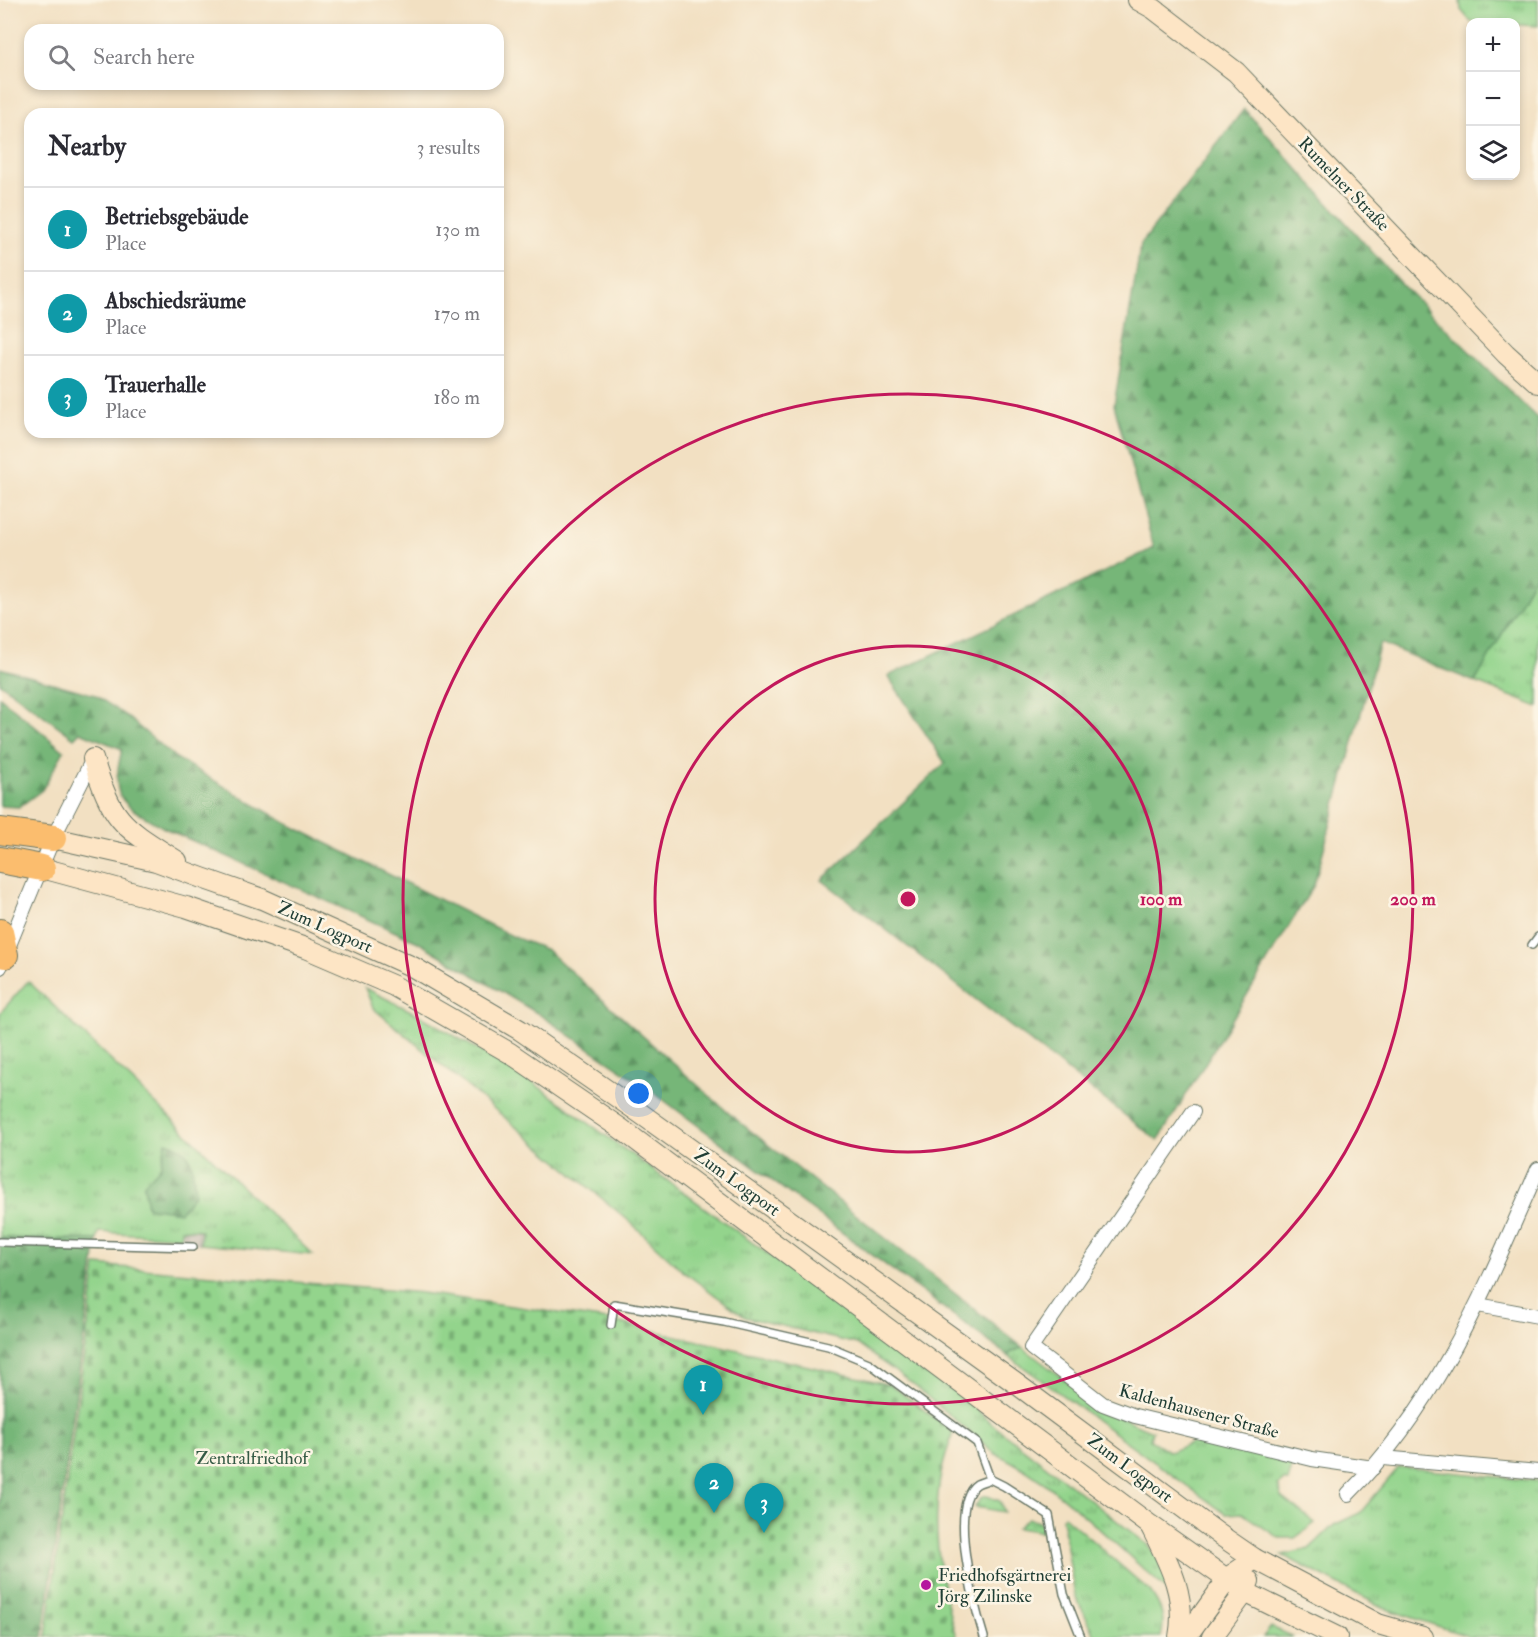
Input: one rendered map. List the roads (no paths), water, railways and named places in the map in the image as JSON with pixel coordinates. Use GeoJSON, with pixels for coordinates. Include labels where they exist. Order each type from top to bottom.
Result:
{"type":"FeatureCollection","features":[{"type":"Feature","properties":{"kind":"highway","name":"Zum Logport"},"geometry":{"type":"LineString","coordinates":[[0,831],[53,838]]}},
{"type":"Feature","properties":{"kind":"highway","name":"Zum Logport"},"geometry":{"type":"LineString","coordinates":[[0,860],[42,868]]}},
{"type":"Feature","properties":{"kind":"main road","name":"Rumelner Straße"},"geometry":{"type":"LineString","coordinates":[[1138,0],[1154,9],[1236,72],[1506,354],[1538,383]]}},
{"type":"Feature","properties":{"kind":"main road"},"geometry":{"type":"LineString","coordinates":[[93,759],[113,813],[133,833],[202,878]]}},
{"type":"Feature","properties":{"kind":"main road","name":"Zum Logport"},"geometry":{"type":"LineString","coordinates":[[53,838],[156,861],[262,899],[413,967],[520,1030],[840,1256],[1255,1559],[1378,1624],[1423,1637]]}},
{"type":"Feature","properties":{"kind":"main road","name":"Zum Logport"},"geometry":{"type":"LineString","coordinates":[[42,868],[186,907],[305,948],[394,986],[510,1053],[620,1128],[1150,1525],[1245,1592],[1337,1637]]}},
{"type":"Feature","properties":{"kind":"main road"},"geometry":{"type":"LineString","coordinates":[[1150,1525],[1172,1566],[1179,1588],[1181,1625],[1179,1637]]}},
{"type":"Feature","properties":{"kind":"main road"},"geometry":{"type":"LineString","coordinates":[[1186,1637],[1227,1579],[1255,1559]]}},
{"type":"Feature","properties":{"kind":"main road"},"geometry":{"type":"LineString","coordinates":[[1212,1637],[1245,1592],[1255,1559]]}},
{"type":"Feature","properties":{"kind":"street"},"geometry":{"type":"LineString","coordinates":[[2,951],[42,868],[53,838],[93,759]]}},
{"type":"Feature","properties":{"kind":"street","name":"Kaldenhausener Straße"},"geometry":{"type":"LineString","coordinates":[[1193,1112],[1031,1348],[1103,1404],[1135,1416],[1312,1459],[1538,1472]]}},
{"type":"Feature","properties":{"kind":"street"},"geometry":{"type":"LineString","coordinates":[[1348,1494],[1378,1463],[1419,1407],[1478,1305],[1538,1169]]}},
{"type":"Feature","properties":{"kind":"street"},"geometry":{"type":"LineString","coordinates":[[1478,1305],[1538,1316]]}},
{"type":"Feature","properties":{"kind":"lane"},"geometry":{"type":"LineString","coordinates":[[1532,945],[1538,937]]}},
{"type":"Feature","properties":{"kind":"lane"},"geometry":{"type":"LineString","coordinates":[[0,1242],[192,1247]]}},
{"type":"Feature","properties":{"kind":"lane"},"geometry":{"type":"LineString","coordinates":[[610,1325],[614,1304],[724,1322],[838,1350],[869,1363],[977,1443],[990,1479],[1049,1515],[1064,1594],[1081,1637]]}},
{"type":"Feature","properties":{"kind":"lane"},"geometry":{"type":"LineString","coordinates":[[984,1637],[975,1608],[963,1530],[967,1498],[976,1485],[990,1479]]}},
{"type":"Feature","properties":{"kind":"place","name":"Betriebsgebäude"},"geometry":{"type":"Point","coordinates":[703,1415]}},
{"type":"Feature","properties":{"kind":"place","name":"Abschiedsräume"},"geometry":{"type":"Point","coordinates":[714,1513]}},
{"type":"Feature","properties":{"kind":"place","name":"Trauerhalle"},"geometry":{"type":"Point","coordinates":[764,1533]}},
{"type":"Feature","properties":{"kind":"place","name":"Friedhofsgärtnerei Jörg Zilinske"},"geometry":{"type":"Point","coordinates":[926,1585]}},
{"type":"Feature","properties":{"kind":"park label","name":"Zentralfriedhof"},"geometry":{"type":"Point","coordinates":[252,1458]}}]}
